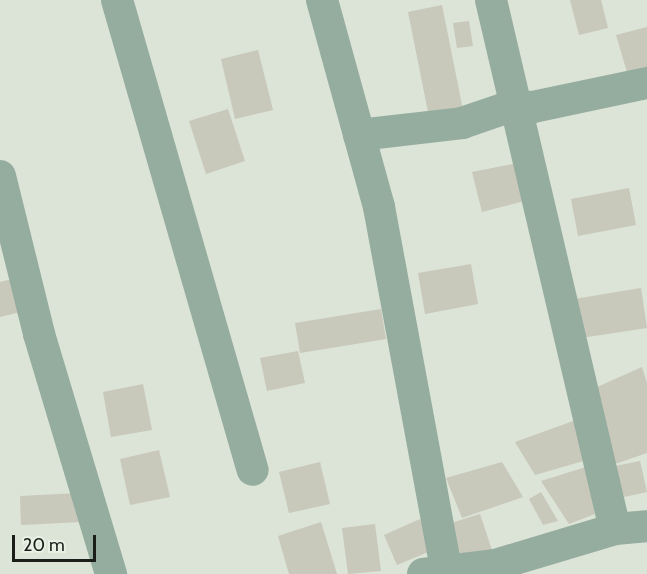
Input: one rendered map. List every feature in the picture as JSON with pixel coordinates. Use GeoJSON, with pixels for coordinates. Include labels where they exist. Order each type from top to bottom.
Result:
{"type":"FeatureCollection","features":[{"type":"Feature","properties":{"kind":"street"},"geometry":{"type":"LineString","coordinates":[[117,0],[253,470]]}},
{"type":"Feature","properties":{"kind":"street"},"geometry":{"type":"LineString","coordinates":[[322,0],[379,207],[434,571],[495,565],[615,530],[647,526]]}},
{"type":"Feature","properties":{"kind":"street"},"geometry":{"type":"LineString","coordinates":[[491,0],[512,106],[615,530]]}},
{"type":"Feature","properties":{"kind":"street"},"geometry":{"type":"LineString","coordinates":[[359,135],[462,123],[512,106],[533,107],[647,83]]}},
{"type":"Feature","properties":{"kind":"street"},"geometry":{"type":"LineString","coordinates":[[0,176],[39,334],[111,574]]}},
{"type":"Feature","properties":{"kind":"building"},"geometry":{"type":"Polygon","coordinates":[[[570,0],[601,0],[608,28],[579,35],[570,0]]]}},
{"type":"Feature","properties":{"kind":"building"},"geometry":{"type":"Polygon","coordinates":[[[442,5],[463,110],[429,117],[408,12],[442,5]]]}},
{"type":"Feature","properties":{"kind":"building"},"geometry":{"type":"Polygon","coordinates":[[[469,21],[473,46],[457,48],[453,23],[469,21]]]}},
{"type":"Feature","properties":{"kind":"building"},"geometry":{"type":"Polygon","coordinates":[[[647,27],[647,73],[629,79],[616,35],[647,27]]]}},
{"type":"Feature","properties":{"kind":"building"},"geometry":{"type":"Polygon","coordinates":[[[258,50],[273,110],[235,119],[221,59],[258,50]]]}},
{"type":"Feature","properties":{"kind":"building"},"geometry":{"type":"Polygon","coordinates":[[[228,109],[245,161],[206,174],[189,121],[228,109]]]}},
{"type":"Feature","properties":{"kind":"building"},"geometry":{"type":"Polygon","coordinates":[[[513,164],[524,201],[482,212],[472,172],[513,164]]]}},
{"type":"Feature","properties":{"kind":"building"},"geometry":{"type":"Polygon","coordinates":[[[629,188],[636,225],[578,236],[571,199],[629,188]]]}},
{"type":"Feature","properties":{"kind":"building"},"geometry":{"type":"Polygon","coordinates":[[[471,264],[478,304],[425,314],[418,273],[471,264]]]}},
{"type":"Feature","properties":{"kind":"building"},"geometry":{"type":"Polygon","coordinates":[[[21,277],[29,310],[0,317],[0,282],[21,277]]]}},
{"type":"Feature","properties":{"kind":"building"},"geometry":{"type":"Polygon","coordinates":[[[641,288],[647,328],[581,338],[574,299],[641,288]]]}},
{"type":"Feature","properties":{"kind":"building"},"geometry":{"type":"Polygon","coordinates":[[[381,309],[386,339],[300,353],[295,323],[381,309]]]}},
{"type":"Feature","properties":{"kind":"building"},"geometry":{"type":"Polygon","coordinates":[[[298,351],[305,383],[267,391],[260,358],[298,351]]]}},
{"type":"Feature","properties":{"kind":"building"},"geometry":{"type":"Polygon","coordinates":[[[642,367],[647,383],[647,453],[615,464],[595,388],[642,367]]]}},
{"type":"Feature","properties":{"kind":"building"},"geometry":{"type":"Polygon","coordinates":[[[143,384],[152,430],[111,437],[103,392],[143,384]]]}},
{"type":"Feature","properties":{"kind":"building"},"geometry":{"type":"Polygon","coordinates":[[[576,420],[587,460],[535,475],[515,442],[576,420]]]}},
{"type":"Feature","properties":{"kind":"building"},"geometry":{"type":"Polygon","coordinates":[[[159,450],[170,497],[130,505],[120,459],[159,450]]]}},
{"type":"Feature","properties":{"kind":"building"},"geometry":{"type":"Polygon","coordinates":[[[640,461],[647,492],[624,497],[615,466],[640,461]]]}},
{"type":"Feature","properties":{"kind":"building"},"geometry":{"type":"Polygon","coordinates":[[[320,462],[330,504],[289,513],[279,472],[320,462]]]}},
{"type":"Feature","properties":{"kind":"building"},"geometry":{"type":"Polygon","coordinates":[[[502,462],[523,497],[462,518],[446,478],[502,462]]]}},
{"type":"Feature","properties":{"kind":"building"},"geometry":{"type":"Polygon","coordinates":[[[586,467],[595,514],[569,524],[541,481],[586,467]]]}},
{"type":"Feature","properties":{"kind":"building"},"geometry":{"type":"Polygon","coordinates":[[[541,492],[558,521],[543,525],[529,499],[541,492]]]}},
{"type":"Feature","properties":{"kind":"building"},"geometry":{"type":"Polygon","coordinates":[[[79,493],[81,522],[21,525],[20,496],[79,493]]]}},
{"type":"Feature","properties":{"kind":"building"},"geometry":{"type":"Polygon","coordinates":[[[480,514],[493,553],[464,565],[448,524],[480,514]]]}},
{"type":"Feature","properties":{"kind":"building"},"geometry":{"type":"Polygon","coordinates":[[[420,519],[433,550],[397,565],[384,535],[420,519]]]}},
{"type":"Feature","properties":{"kind":"building"},"geometry":{"type":"Polygon","coordinates":[[[321,522],[337,574],[289,574],[278,536],[321,522]]]}},
{"type":"Feature","properties":{"kind":"building"},"geometry":{"type":"Polygon","coordinates":[[[375,524],[381,571],[348,574],[342,528],[375,524]]]}}]}
